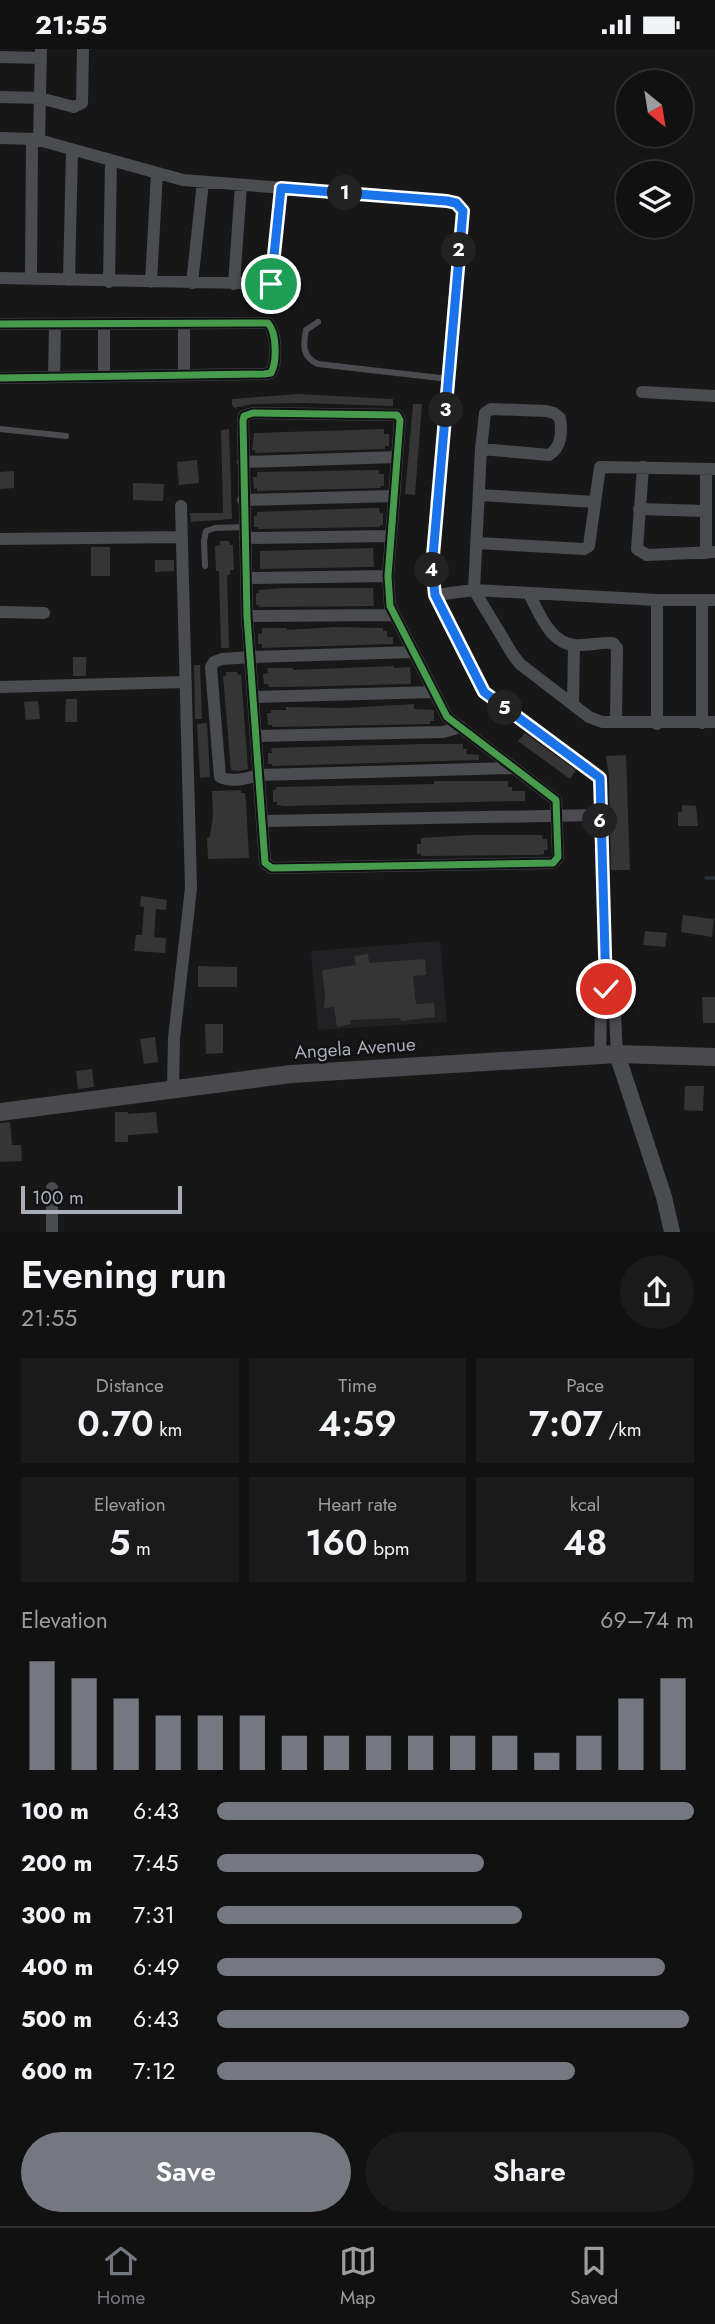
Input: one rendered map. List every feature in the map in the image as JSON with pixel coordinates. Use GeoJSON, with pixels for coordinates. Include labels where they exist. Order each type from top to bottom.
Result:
{"type":"FeatureCollection","features":[{"type":"Feature","properties":{"kind":"main road","name":"Angela Avenue"},"geometry":{"type":"LineString","coordinates":[[0,1112],[290,1073],[609,1055],[715,1057]]}},
{"type":"Feature","properties":{"kind":"street"},"geometry":{"type":"LineString","coordinates":[[0,97],[40,98],[79,106],[82,103],[83,49]]}},
{"type":"Feature","properties":{"kind":"street"},"geometry":{"type":"LineString","coordinates":[[0,57],[41,53],[31,278]]}},
{"type":"Feature","properties":{"kind":"street"},"geometry":{"type":"LineString","coordinates":[[0,138],[36,140],[183,180],[456,203],[463,211],[432,567],[435,595],[484,692],[600,778],[606,989],[615,1014],[609,1055],[664,1197],[672,1232]]}},
{"type":"Feature","properties":{"kind":"street"},"geometry":{"type":"LineString","coordinates":[[69,280],[72,150]]}},
{"type":"Feature","properties":{"kind":"street"},"geometry":{"type":"LineString","coordinates":[[109,282],[111,160]]}},
{"type":"Feature","properties":{"kind":"street"},"geometry":{"type":"LineString","coordinates":[[151,282],[157,173]]}},
{"type":"Feature","properties":{"kind":"street"},"geometry":{"type":"LineString","coordinates":[[192,283],[203,182]]}},
{"type":"Feature","properties":{"kind":"street"},"geometry":{"type":"LineString","coordinates":[[233,283],[241,185]]}},
{"type":"Feature","properties":{"kind":"street"},"geometry":{"type":"LineString","coordinates":[[271,284],[281,188]]}},
{"type":"Feature","properties":{"kind":"street"},"geometry":{"type":"LineString","coordinates":[[0,278],[289,285]]}},
{"type":"Feature","properties":{"kind":"street"},"geometry":{"type":"LineString","coordinates":[[0,324],[268,323],[273,330],[274,366],[271,373],[264,374],[0,378]]}},
{"type":"Feature","properties":{"kind":"street"},"geometry":{"type":"LineString","coordinates":[[54,377],[55,324]]}},
{"type":"Feature","properties":{"kind":"street"},"geometry":{"type":"LineString","coordinates":[[104,324],[104,376]]}},
{"type":"Feature","properties":{"kind":"street"},"geometry":{"type":"LineString","coordinates":[[184,324],[184,374]]}},
{"type":"Feature","properties":{"kind":"street"},"geometry":{"type":"LineString","coordinates":[[642,392],[715,396]]}},
{"type":"Feature","properties":{"kind":"street"},"geometry":{"type":"LineString","coordinates":[[435,595],[474,590],[657,600],[709,600],[708,723],[602,722],[589,717],[520,664],[474,590],[481,449],[485,413],[491,409],[546,411],[555,412],[560,418],[557,451],[550,456],[481,449]]}},
{"type":"Feature","properties":{"kind":"street"},"geometry":{"type":"LineString","coordinates":[[253,413],[397,415],[401,423],[388,576],[390,607],[447,717],[556,800],[556,861],[272,868],[265,863],[247,616],[243,462],[244,416],[253,413]]}},
{"type":"Feature","properties":{"kind":"street"},"geometry":{"type":"LineString","coordinates":[[243,462],[397,457]]}},
{"type":"Feature","properties":{"kind":"street"},"geometry":{"type":"LineString","coordinates":[[477,543],[587,548],[600,467],[643,467],[711,469],[705,511],[710,553],[641,554],[637,549],[643,467]]}},
{"type":"Feature","properties":{"kind":"street"},"geometry":{"type":"LineString","coordinates":[[480,495],[595,502]]}},
{"type":"Feature","properties":{"kind":"street"},"geometry":{"type":"LineString","coordinates":[[243,500],[394,496]]}},
{"type":"Feature","properties":{"kind":"street"},"geometry":{"type":"LineString","coordinates":[[173,1090],[174,1038],[191,881],[181,506]]}},
{"type":"Feature","properties":{"kind":"street"},"geometry":{"type":"LineString","coordinates":[[639,509],[705,511]]}},
{"type":"Feature","properties":{"kind":"street"},"geometry":{"type":"LineString","coordinates":[[245,533],[391,536]]}},
{"type":"Feature","properties":{"kind":"street"},"geometry":{"type":"LineString","coordinates":[[0,539],[182,537]]}},
{"type":"Feature","properties":{"kind":"street"},"geometry":{"type":"LineString","coordinates":[[247,578],[388,576]]}},
{"type":"Feature","properties":{"kind":"street"},"geometry":{"type":"LineString","coordinates":[[529,594],[550,632],[559,640],[574,645],[613,643],[617,648],[616,721]]}},
{"type":"Feature","properties":{"kind":"street"},"geometry":{"type":"LineString","coordinates":[[657,600],[657,724]]}},
{"type":"Feature","properties":{"kind":"street"},"geometry":{"type":"LineString","coordinates":[[0,612],[44,613]]}},
{"type":"Feature","properties":{"kind":"street"},"geometry":{"type":"LineString","coordinates":[[247,616],[394,615]]}},
{"type":"Feature","properties":{"kind":"street"},"geometry":{"type":"LineString","coordinates":[[573,704],[574,645]]}},
{"type":"Feature","properties":{"kind":"street"},"geometry":{"type":"LineString","coordinates":[[413,652],[251,657],[214,662],[211,667],[220,777],[240,779],[260,775],[514,768]]}},
{"type":"Feature","properties":{"kind":"street"},"geometry":{"type":"LineString","coordinates":[[0,687],[186,682]]}},
{"type":"Feature","properties":{"kind":"street"},"geometry":{"type":"LineString","coordinates":[[254,697],[434,692]]}},
{"type":"Feature","properties":{"kind":"street"},"geometry":{"type":"LineString","coordinates":[[257,736],[443,732],[461,727]]}},
{"type":"Feature","properties":{"kind":"street"},"geometry":{"type":"LineString","coordinates":[[264,821],[600,815]]}},
{"type":"Feature","properties":{"kind":"street"},"geometry":{"type":"LineString","coordinates":[[52,1188],[52,1232]]}},
{"type":"Feature","properties":{"kind":"lane"},"geometry":{"type":"LineString","coordinates":[[318,322],[306,330],[303,343],[310,360],[449,379]]}},
{"type":"Feature","properties":{"kind":"lane"},"geometry":{"type":"LineString","coordinates":[[0,429],[66,436]]}},
{"type":"Feature","properties":{"kind":"lane"},"geometry":{"type":"LineString","coordinates":[[205,566],[206,531],[215,528],[245,533]]}},
{"type":"Feature","properties":{"kind":"shaded area"},"geometry":{"type":"Polygon","coordinates":[[[440,941],[447,1022],[318,1030],[311,951],[440,941]]]}},
{"type":"Feature","properties":{"kind":"building"},"geometry":{"type":"Polygon","coordinates":[[[298,394],[393,399],[393,406],[303,403],[253,404],[234,408],[232,405],[232,399],[298,394]]]}},
{"type":"Feature","properties":{"kind":"building"},"geometry":{"type":"Polygon","coordinates":[[[413,404],[422,404],[415,495],[405,494],[413,404]]]}},
{"type":"Feature","properties":{"kind":"building"},"geometry":{"type":"Polygon","coordinates":[[[229,429],[232,519],[191,522],[190,513],[223,513],[221,430],[229,429]]]}},
{"type":"Feature","properties":{"kind":"building"},"geometry":{"type":"Polygon","coordinates":[[[384,429],[384,434],[389,434],[389,446],[385,446],[385,449],[255,453],[255,450],[252,450],[254,433],[384,429]]]}},
{"type":"Feature","properties":{"kind":"building"},"geometry":{"type":"Polygon","coordinates":[[[197,460],[199,483],[179,485],[177,462],[197,460]]]}},
{"type":"Feature","properties":{"kind":"building"},"geometry":{"type":"Polygon","coordinates":[[[379,470],[379,474],[384,474],[384,486],[380,486],[381,488],[254,489],[253,477],[257,477],[257,472],[379,470]]]}},
{"type":"Feature","properties":{"kind":"building"},"geometry":{"type":"Polygon","coordinates":[[[14,471],[14,488],[0,489],[0,472],[14,471]]]}},
{"type":"Feature","properties":{"kind":"building"},"geometry":{"type":"Polygon","coordinates":[[[133,483],[164,484],[163,501],[133,500],[133,483]]]}},
{"type":"Feature","properties":{"kind":"building"},"geometry":{"type":"Polygon","coordinates":[[[379,508],[380,513],[383,513],[383,525],[380,527],[254,527],[254,516],[257,516],[257,512],[379,508]]]}},
{"type":"Feature","properties":{"kind":"building"},"geometry":{"type":"Polygon","coordinates":[[[220,541],[229,541],[230,545],[233,545],[234,570],[230,570],[230,575],[227,575],[229,648],[221,648],[219,571],[216,571],[215,546],[220,545],[220,541]]]}},
{"type":"Feature","properties":{"kind":"building"},"geometry":{"type":"Polygon","coordinates":[[[91,547],[110,547],[110,576],[91,576],[91,547]]]}},
{"type":"Feature","properties":{"kind":"building"},"geometry":{"type":"Polygon","coordinates":[[[373,548],[374,567],[260,569],[260,551],[373,548]]]}},
{"type":"Feature","properties":{"kind":"building"},"geometry":{"type":"Polygon","coordinates":[[[155,560],[174,560],[174,571],[155,572],[155,560]]]}},
{"type":"Feature","properties":{"kind":"building"},"geometry":{"type":"Polygon","coordinates":[[[373,588],[374,606],[256,605],[256,593],[259,593],[259,590],[373,588]]]}},
{"type":"Feature","properties":{"kind":"building"},"geometry":{"type":"Polygon","coordinates":[[[262,628],[287,630],[383,628],[383,631],[387,631],[387,637],[393,637],[393,644],[262,648],[262,644],[258,644],[258,634],[262,633],[262,628]]]}},
{"type":"Feature","properties":{"kind":"building"},"geometry":{"type":"Polygon","coordinates":[[[73,657],[86,657],[86,676],[73,676],[73,657]]]}},
{"type":"Feature","properties":{"kind":"building"},"geometry":{"type":"Polygon","coordinates":[[[194,665],[200,665],[202,719],[195,719],[194,665]]]}},
{"type":"Feature","properties":{"kind":"building"},"geometry":{"type":"Polygon","coordinates":[[[410,667],[411,684],[269,687],[264,684],[263,674],[268,673],[267,668],[293,670],[410,667]]]}},
{"type":"Feature","properties":{"kind":"building"},"geometry":{"type":"Polygon","coordinates":[[[226,672],[241,674],[248,769],[239,771],[231,770],[223,676],[226,676],[226,672]]]}},
{"type":"Feature","properties":{"kind":"building"},"geometry":{"type":"Polygon","coordinates":[[[66,699],[77,699],[77,722],[65,722],[66,699]]]}},
{"type":"Feature","properties":{"kind":"building"},"geometry":{"type":"Polygon","coordinates":[[[38,701],[40,719],[26,720],[24,702],[38,701]]]}},
{"type":"Feature","properties":{"kind":"building"},"geometry":{"type":"Polygon","coordinates":[[[414,704],[414,709],[434,710],[434,721],[430,721],[430,724],[268,725],[267,713],[271,713],[271,710],[286,710],[286,707],[345,708],[414,704]]]}},
{"type":"Feature","properties":{"kind":"building"},"geometry":{"type":"Polygon","coordinates":[[[207,723],[210,777],[200,778],[197,724],[207,723]]]}},
{"type":"Feature","properties":{"kind":"building"},"geometry":{"type":"Polygon","coordinates":[[[525,733],[576,770],[570,779],[518,741],[525,733]]]}},
{"type":"Feature","properties":{"kind":"building"},"geometry":{"type":"Polygon","coordinates":[[[463,744],[463,749],[467,749],[466,754],[479,755],[479,760],[268,764],[271,748],[463,744]]]}},
{"type":"Feature","properties":{"kind":"building"},"geometry":{"type":"Polygon","coordinates":[[[626,755],[630,870],[611,870],[606,756],[626,755]]]}},
{"type":"Feature","properties":{"kind":"building"},"geometry":{"type":"Polygon","coordinates":[[[434,781],[508,781],[508,787],[512,787],[512,791],[525,791],[525,801],[285,806],[273,802],[273,790],[276,790],[276,787],[434,784],[434,781]]]}},
{"type":"Feature","properties":{"kind":"building"},"geometry":{"type":"Polygon","coordinates":[[[241,790],[241,793],[245,793],[249,858],[208,859],[207,838],[210,837],[213,815],[212,791],[241,790]]]}},
{"type":"Feature","properties":{"kind":"building"},"geometry":{"type":"Polygon","coordinates":[[[682,805],[696,806],[698,826],[678,826],[678,812],[682,812],[682,805]]]}},
{"type":"Feature","properties":{"kind":"building"},"geometry":{"type":"Polygon","coordinates":[[[542,835],[543,839],[547,839],[548,850],[538,855],[417,854],[417,844],[421,844],[421,838],[542,835]]]}},
{"type":"Feature","properties":{"kind":"building"},"geometry":{"type":"Polygon","coordinates":[[[141,896],[167,900],[166,910],[156,909],[154,937],[166,938],[165,953],[134,951],[136,935],[142,935],[144,907],[140,906],[141,896]]]}},
{"type":"Feature","properties":{"kind":"building"},"geometry":{"type":"Polygon","coordinates":[[[683,915],[714,919],[712,937],[681,932],[683,915]]]}},
{"type":"Feature","properties":{"kind":"building"},"geometry":{"type":"Polygon","coordinates":[[[645,931],[667,933],[665,947],[643,945],[645,931]]]}},
{"type":"Feature","properties":{"kind":"building"},"geometry":{"type":"Polygon","coordinates":[[[368,954],[369,963],[425,959],[426,975],[413,976],[416,1004],[434,1003],[435,1017],[401,1021],[400,1018],[350,1020],[351,1024],[337,1027],[334,1007],[324,1008],[322,970],[356,965],[354,956],[368,954]]]}},
{"type":"Feature","properties":{"kind":"building"},"geometry":{"type":"Polygon","coordinates":[[[198,966],[237,967],[237,987],[198,987],[198,966]]]}},
{"type":"Feature","properties":{"kind":"building"},"geometry":{"type":"Polygon","coordinates":[[[702,997],[715,997],[715,1023],[703,1023],[702,997]]]}},
{"type":"Feature","properties":{"kind":"building"},"geometry":{"type":"Polygon","coordinates":[[[205,1024],[223,1024],[223,1053],[206,1054],[205,1024]]]}},
{"type":"Feature","properties":{"kind":"building"},"geometry":{"type":"Polygon","coordinates":[[[155,1037],[158,1062],[144,1064],[140,1039],[155,1037]]]}},
{"type":"Feature","properties":{"kind":"building"},"geometry":{"type":"Polygon","coordinates":[[[92,1069],[94,1087],[78,1089],[76,1071],[92,1069]]]}},
{"type":"Feature","properties":{"kind":"building"},"geometry":{"type":"Polygon","coordinates":[[[685,1086],[704,1086],[703,1111],[684,1110],[685,1086]]]}},
{"type":"Feature","properties":{"kind":"building"},"geometry":{"type":"Polygon","coordinates":[[[115,1112],[156,1112],[158,1133],[128,1135],[128,1142],[115,1142],[115,1112]]]}},
{"type":"Feature","properties":{"kind":"building"},"geometry":{"type":"Polygon","coordinates":[[[10,1122],[12,1145],[21,1145],[22,1161],[0,1162],[0,1123],[10,1122]]]}},
{"type":"Feature","properties":{"kind":"waterway"},"geometry":{"type":"LineString","coordinates":[[706,878],[715,878]]}},
{"type":"Feature","properties":{"kind":"cycle path"},"geometry":{"type":"LineString","coordinates":[[0,324],[268,323],[273,333],[275,348],[271,373],[264,374],[0,378]]}},
{"type":"Feature","properties":{"kind":"cycle path"},"geometry":{"type":"LineString","coordinates":[[253,413],[397,415],[400,420],[388,576],[390,606],[447,717],[556,800],[558,857],[553,863],[272,868],[265,863],[247,616],[243,421],[244,416],[253,413]]}},
{"type":"Feature","properties":{"kind":"route"},"geometry":{"type":"LineString","coordinates":[[271,284],[281,188],[447,201],[456,203],[463,211],[432,567],[435,595],[484,692],[600,778],[606,989]]}}]}
